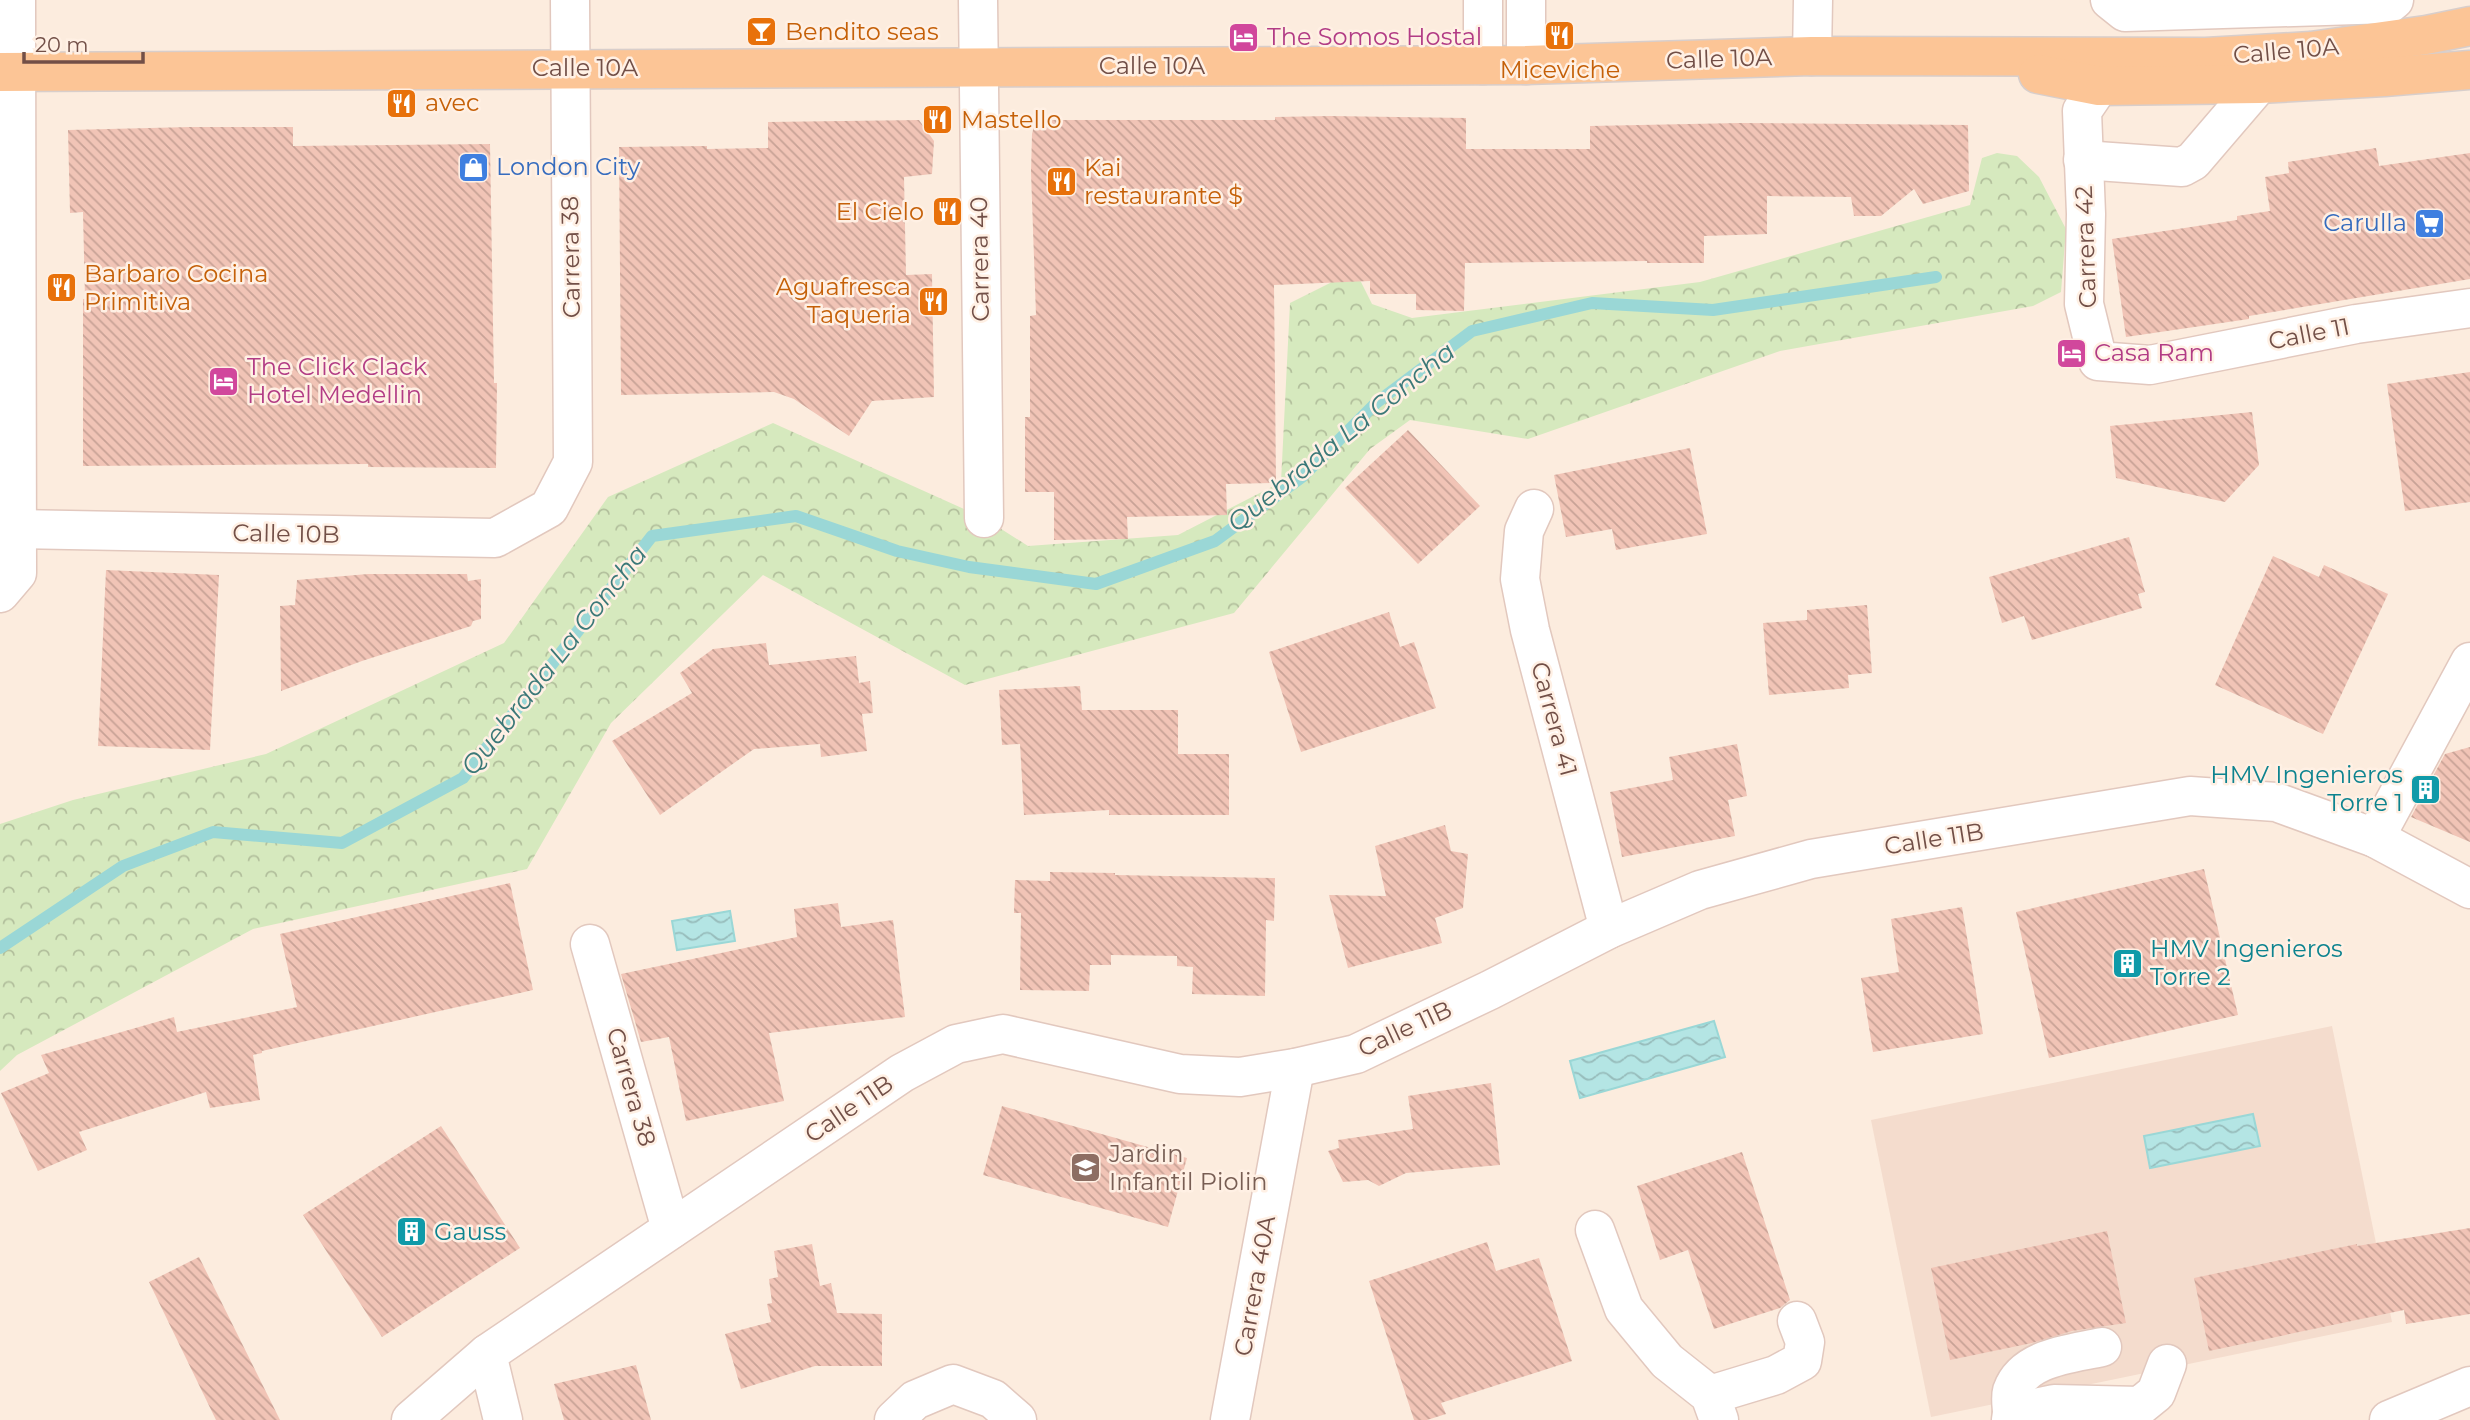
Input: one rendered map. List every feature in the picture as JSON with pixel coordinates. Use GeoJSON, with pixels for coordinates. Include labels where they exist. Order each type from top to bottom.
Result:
{"type":"FeatureCollection","features":[{"type":"Feature","properties":{"kind":"main road","name":"Calle 10A"},"geometry":{"type":"LineString","coordinates":[[8,72],[1526,65],[1812,56],[2206,57],[2311,51],[2470,26]]}},
{"type":"Feature","properties":{"kind":"main road"},"geometry":{"type":"LineString","coordinates":[[1958,58],[2099,86],[2259,84],[2470,70]]}},
{"type":"Feature","properties":{"kind":"street"},"geometry":{"type":"LineString","coordinates":[[0,593],[17,573],[8,72],[16,0]]}},
{"type":"Feature","properties":{"kind":"street","name":"Carrera 38"},"geometry":{"type":"LineString","coordinates":[[549,508],[573,462],[570,0]]}},
{"type":"Feature","properties":{"kind":"street","name":"Carrera 40"},"geometry":{"type":"LineString","coordinates":[[978,0],[984,518]]}},
{"type":"Feature","properties":{"kind":"street"},"geometry":{"type":"LineString","coordinates":[[1483,0],[1483,65]]}},
{"type":"Feature","properties":{"kind":"street"},"geometry":{"type":"LineString","coordinates":[[1526,0],[1526,65]]}},
{"type":"Feature","properties":{"kind":"street"},"geometry":{"type":"LineString","coordinates":[[1812,56],[1813,0]]}},
{"type":"Feature","properties":{"kind":"street","name":"Calle 10A"},"geometry":{"type":"LineString","coordinates":[[2110,0],[2125,12],[2389,4],[2394,0]]}},
{"type":"Feature","properties":{"kind":"street"},"geometry":{"type":"LineString","coordinates":[[2083,160],[2182,167],[2193,161],[2259,84]]}},
{"type":"Feature","properties":{"kind":"street","name":"Carrera 42"},"geometry":{"type":"LineString","coordinates":[[2099,86],[2081,111],[2086,214],[2084,304],[2098,360],[2150,365]]}},
{"type":"Feature","properties":{"kind":"street","name":"Calle 11"},"geometry":{"type":"LineString","coordinates":[[2150,365],[2357,324],[2470,308]]}},
{"type":"Feature","properties":{"kind":"street","name":"Calle 10B"},"geometry":{"type":"LineString","coordinates":[[16,529],[495,538],[549,508]]}},
{"type":"Feature","properties":{"kind":"street","name":"Carrera 41"},"geometry":{"type":"LineString","coordinates":[[1534,509],[1524,531],[1521,579],[1530,630],[1609,929]]}},
{"type":"Feature","properties":{"kind":"street"},"geometry":{"type":"LineString","coordinates":[[2375,838],[2470,662]]}},
{"type":"Feature","properties":{"kind":"street","name":"Calle 11B"},"geometry":{"type":"LineString","coordinates":[[411,1420],[487,1354],[902,1073],[956,1044],[1003,1034],[1180,1074],[1240,1077],[1295,1069],[1356,1054],[1609,929],[1700,890],[1811,859],[2190,796],[2276,802],[2375,838],[2470,889]]}},
{"type":"Feature","properties":{"kind":"street","name":"Carrera 38"},"geometry":{"type":"LineString","coordinates":[[590,944],[671,1229]]}},
{"type":"Feature","properties":{"kind":"street","name":"Carrera 40A"},"geometry":{"type":"LineString","coordinates":[[1230,1420],[1295,1069]]}},
{"type":"Feature","properties":{"kind":"street"},"geometry":{"type":"LineString","coordinates":[[1595,1230],[1625,1309],[1667,1361],[1714,1408],[1802,1361],[1805,1342],[1797,1321]]}},
{"type":"Feature","properties":{"kind":"street"},"geometry":{"type":"LineString","coordinates":[[2102,1347],[2041,1362],[2024,1372],[2011,1392],[2011,1417],[2054,1404],[2140,1406],[2156,1393],[2168,1364]]}},
{"type":"Feature","properties":{"kind":"street"},"geometry":{"type":"LineString","coordinates":[[487,1354],[503,1420]]}},
{"type":"Feature","properties":{"kind":"street"},"geometry":{"type":"LineString","coordinates":[[894,1420],[915,1400],[953,1384],[993,1399],[1017,1420]]}},
{"type":"Feature","properties":{"kind":"street"},"geometry":{"type":"LineString","coordinates":[[2389,1420],[2470,1386]]}},
{"type":"Feature","properties":{"kind":"shaded area"},"geometry":{"type":"Polygon","coordinates":[[[2332,1026],[2392,1322],[1931,1417],[1871,1120],[2332,1026]]]}},
{"type":"Feature","properties":{"kind":"green space"},"geometry":{"type":"Polygon","coordinates":[[[1997,153],[2017,156],[2039,177],[2066,229],[2061,292],[2033,306],[1780,351],[1528,439],[1410,420],[1370,449],[1234,613],[965,685],[763,575],[611,723],[527,869],[253,929],[17,1055],[0,1071],[0,824],[73,800],[266,754],[504,643],[608,497],[773,423],[984,518],[1028,546],[1178,535],[1281,482],[1290,303],[1330,283],[1340,268],[1356,272],[1372,304],[1412,318],[1700,282],[1970,205],[1982,158],[1997,153]]]}},
{"type":"Feature","properties":{"kind":"water"},"geometry":{"type":"Polygon","coordinates":[[[730,911],[735,941],[677,950],[672,921],[730,911]]]}},
{"type":"Feature","properties":{"kind":"water"},"geometry":{"type":"Polygon","coordinates":[[[1714,1021],[1725,1057],[1580,1098],[1570,1061],[1714,1021]]]}},
{"type":"Feature","properties":{"kind":"water"},"geometry":{"type":"Polygon","coordinates":[[[2253,1114],[2260,1146],[2150,1168],[2144,1136],[2253,1114]]]}},
{"type":"Feature","properties":{"kind":"building"},"geometry":{"type":"Polygon","coordinates":[[[1275,117],[1466,118],[1466,149],[1590,149],[1590,126],[1740,123],[1968,125],[1969,191],[1923,204],[1914,189],[1881,216],[1854,216],[1851,197],[1767,196],[1767,234],[1704,236],[1704,263],[1465,263],[1464,311],[1416,310],[1416,294],[1370,294],[1370,281],[1274,285],[1276,483],[1226,484],[1227,515],[1127,517],[1128,539],[1054,540],[1054,492],[1025,492],[1025,417],[1030,417],[1030,316],[1036,315],[1031,172],[1034,126],[1049,120],[1275,120],[1275,117]]]}},
{"type":"Feature","properties":{"kind":"building"},"geometry":{"type":"Polygon","coordinates":[[[919,120],[934,141],[932,174],[904,177],[906,275],[932,274],[934,397],[872,401],[849,436],[794,399],[774,392],[621,395],[619,147],[768,148],[768,122],[919,120]]]}},
{"type":"Feature","properties":{"kind":"building"},"geometry":{"type":"Polygon","coordinates":[[[293,127],[293,146],[490,144],[494,383],[497,383],[496,468],[368,467],[368,464],[83,466],[83,212],[70,213],[68,130],[293,127]]]}},
{"type":"Feature","properties":{"kind":"building"},"geometry":{"type":"Polygon","coordinates":[[[2376,148],[2379,166],[2470,153],[2470,279],[2249,316],[2249,319],[2126,337],[2112,239],[2237,220],[2237,216],[2270,211],[2265,177],[2289,173],[2288,162],[2376,148]]]}},
{"type":"Feature","properties":{"kind":"building"},"geometry":{"type":"Polygon","coordinates":[[[2470,372],[2470,502],[2405,511],[2387,384],[2470,372]]]}},
{"type":"Feature","properties":{"kind":"building"},"geometry":{"type":"Polygon","coordinates":[[[2252,412],[2259,465],[2225,502],[2116,478],[2110,426],[2252,412]]]}},
{"type":"Feature","properties":{"kind":"building"},"geometry":{"type":"Polygon","coordinates":[[[1408,430],[1480,506],[1418,564],[1345,488],[1408,430]]]}},
{"type":"Feature","properties":{"kind":"building"},"geometry":{"type":"Polygon","coordinates":[[[1690,448],[1707,534],[1616,550],[1612,529],[1566,537],[1554,475],[1690,448]]]}},
{"type":"Feature","properties":{"kind":"building"},"geometry":{"type":"Polygon","coordinates":[[[2129,537],[2145,592],[2138,594],[2142,608],[2032,640],[2024,616],[2002,623],[1989,577],[2129,537]]]}},
{"type":"Feature","properties":{"kind":"building"},"geometry":{"type":"Polygon","coordinates":[[[2273,556],[2319,577],[2324,565],[2388,594],[2323,734],[2215,685],[2273,556]]]}},
{"type":"Feature","properties":{"kind":"building"},"geometry":{"type":"Polygon","coordinates":[[[106,570],[219,575],[210,750],[98,746],[106,570]]]}},
{"type":"Feature","properties":{"kind":"building"},"geometry":{"type":"Polygon","coordinates":[[[368,574],[467,574],[468,581],[481,579],[481,619],[473,621],[471,626],[362,661],[281,691],[280,606],[295,605],[297,580],[368,574]]]}},
{"type":"Feature","properties":{"kind":"building"},"geometry":{"type":"Polygon","coordinates":[[[1867,605],[1872,673],[1848,675],[1849,688],[1769,695],[1763,623],[1807,620],[1807,610],[1867,605]]]}},
{"type":"Feature","properties":{"kind":"building"},"geometry":{"type":"Polygon","coordinates":[[[1389,612],[1400,647],[1414,642],[1436,708],[1301,752],[1269,652],[1389,612]]]}},
{"type":"Feature","properties":{"kind":"building"},"geometry":{"type":"Polygon","coordinates":[[[766,643],[769,665],[856,656],[859,683],[870,681],[873,713],[862,714],[867,751],[821,757],[820,744],[754,749],[660,815],[612,741],[692,693],[680,673],[713,649],[766,643]]]}},
{"type":"Feature","properties":{"kind":"building"},"geometry":{"type":"Polygon","coordinates":[[[1080,686],[1082,710],[1178,710],[1178,754],[1229,754],[1229,815],[1109,815],[1109,810],[1024,815],[1020,744],[1002,745],[999,690],[1080,686]]]}},
{"type":"Feature","properties":{"kind":"building"},"geometry":{"type":"Polygon","coordinates":[[[1737,744],[1747,796],[1728,800],[1735,836],[1622,857],[1610,792],[1673,780],[1669,757],[1737,744]]]}},
{"type":"Feature","properties":{"kind":"building","name":"HMV Ingenieros Torre 1"},"geometry":{"type":"Polygon","coordinates":[[[2470,747],[2470,842],[2411,817],[2445,754],[2470,747]]]}},
{"type":"Feature","properties":{"kind":"building"},"geometry":{"type":"Polygon","coordinates":[[[1445,825],[1451,851],[1468,854],[1463,908],[1435,918],[1442,943],[1348,968],[1329,895],[1386,896],[1375,846],[1445,825]]]}},
{"type":"Feature","properties":{"kind":"building","name":"HMV Ingenieros Torre 2"},"geometry":{"type":"Polygon","coordinates":[[[2204,869],[2238,1015],[2049,1058],[2016,912],[2204,869]]]}},
{"type":"Feature","properties":{"kind":"building"},"geometry":{"type":"Polygon","coordinates":[[[1050,872],[1275,878],[1274,921],[1266,920],[1265,996],[1192,994],[1193,967],[1177,966],[1177,956],[1111,955],[1111,965],[1090,965],[1089,991],[1020,990],[1021,913],[1014,913],[1015,880],[1050,881],[1050,872]]]}},
{"type":"Feature","properties":{"kind":"building"},"geometry":{"type":"Polygon","coordinates":[[[510,883],[533,990],[262,1051],[253,1055],[260,1100],[210,1108],[206,1092],[79,1132],[87,1150],[38,1171],[1,1093],[49,1073],[41,1055],[174,1017],[177,1032],[297,1007],[280,934],[510,883]]]}},
{"type":"Feature","properties":{"kind":"building"},"geometry":{"type":"Polygon","coordinates":[[[838,903],[841,927],[893,920],[905,1017],[769,1033],[784,1101],[686,1121],[669,1037],[641,1042],[621,974],[797,937],[794,909],[838,903]]]}},
{"type":"Feature","properties":{"kind":"building"},"geometry":{"type":"Polygon","coordinates":[[[1962,907],[1983,1034],[1873,1052],[1861,978],[1899,972],[1891,919],[1962,907]]]}},
{"type":"Feature","properties":{"kind":"building"},"geometry":{"type":"Polygon","coordinates":[[[1491,1083],[1500,1165],[1406,1173],[1379,1186],[1368,1180],[1343,1182],[1328,1151],[1339,1148],[1338,1140],[1413,1129],[1408,1096],[1491,1083]]]}},
{"type":"Feature","properties":{"kind":"building"},"geometry":{"type":"Polygon","coordinates":[[[1002,1106],[1187,1158],[1168,1227],[983,1175],[1002,1106]]]}},
{"type":"Feature","properties":{"kind":"building","name":"Gauss"},"geometry":{"type":"Polygon","coordinates":[[[441,1126],[520,1248],[382,1337],[303,1215],[441,1126]]]}},
{"type":"Feature","properties":{"kind":"building"},"geometry":{"type":"Polygon","coordinates":[[[1742,1152],[1790,1300],[1780,1308],[1714,1329],[1688,1250],[1660,1260],[1637,1186],[1742,1152]]]}},
{"type":"Feature","properties":{"kind":"building"},"geometry":{"type":"Polygon","coordinates":[[[2470,1228],[2470,1314],[2406,1324],[2404,1310],[2209,1351],[2194,1278],[2357,1244],[2470,1228]]]}},
{"type":"Feature","properties":{"kind":"building"},"geometry":{"type":"Polygon","coordinates":[[[2107,1231],[2126,1323],[2072,1331],[2032,1343],[1950,1360],[1931,1268],[2107,1231]]]}},
{"type":"Feature","properties":{"kind":"building"},"geometry":{"type":"Polygon","coordinates":[[[1487,1242],[1496,1271],[1539,1258],[1572,1361],[1441,1403],[1446,1414],[1427,1420],[1414,1420],[1369,1281],[1487,1242]]]}},
{"type":"Feature","properties":{"kind":"building"},"geometry":{"type":"Polygon","coordinates":[[[812,1244],[820,1286],[831,1283],[837,1313],[882,1314],[882,1366],[815,1366],[741,1389],[725,1334],[771,1322],[767,1304],[772,1303],[769,1279],[778,1277],[774,1251],[812,1244]]]}},
{"type":"Feature","properties":{"kind":"building"},"geometry":{"type":"Polygon","coordinates":[[[199,1257],[280,1420],[216,1420],[149,1282],[199,1257]]]}},
{"type":"Feature","properties":{"kind":"building"},"geometry":{"type":"Polygon","coordinates":[[[636,1365],[651,1420],[564,1420],[554,1384],[636,1365]]]}},
{"type":"Feature","properties":{"kind":"waterway","name":"Quebrada La Concha"},"geometry":{"type":"LineString","coordinates":[[0,948],[123,866],[213,832],[342,843],[463,778],[652,536],[796,516],[897,551],[969,567],[1096,584],[1215,541],[1302,477],[1376,403],[1472,331],[1592,303],[1713,310],[1936,277]]}},
{"type":"Feature","properties":{"kind":"place","name":"Bendito seas"},"geometry":{"type":"Point","coordinates":[762,32]}},
{"type":"Feature","properties":{"kind":"place","name":"Miceviche"},"geometry":{"type":"Point","coordinates":[1560,36]}},
{"type":"Feature","properties":{"kind":"place","name":"The Somos Hostal"},"geometry":{"type":"Point","coordinates":[1244,37]}},
{"type":"Feature","properties":{"kind":"place","name":"avec"},"geometry":{"type":"Point","coordinates":[402,103]}},
{"type":"Feature","properties":{"kind":"place","name":"Mastello"},"geometry":{"type":"Point","coordinates":[938,120]}},
{"type":"Feature","properties":{"kind":"place","name":"London City"},"geometry":{"type":"Point","coordinates":[473,167]}},
{"type":"Feature","properties":{"kind":"place","name":"Kai restaurante $"},"geometry":{"type":"Point","coordinates":[1061,182]}},
{"type":"Feature","properties":{"kind":"place","name":"El Cielo"},"geometry":{"type":"Point","coordinates":[947,212]}},
{"type":"Feature","properties":{"kind":"place","name":"Carulla"},"geometry":{"type":"Point","coordinates":[2430,223]}},
{"type":"Feature","properties":{"kind":"place","name":"Barbaro Cocina Primitiva"},"geometry":{"type":"Point","coordinates":[61,288]}},
{"type":"Feature","properties":{"kind":"place","name":"Aguafresca Taqueria"},"geometry":{"type":"Point","coordinates":[934,301]}},
{"type":"Feature","properties":{"kind":"place","name":"Casa Ram"},"geometry":{"type":"Point","coordinates":[2071,353]}},
{"type":"Feature","properties":{"kind":"place","name":"The Click Clack Hotel Medellin"},"geometry":{"type":"Point","coordinates":[224,381]}},
{"type":"Feature","properties":{"kind":"place","name":"HMV Ingenieros Torre 1"},"geometry":{"type":"Point","coordinates":[2426,789]}},
{"type":"Feature","properties":{"kind":"place","name":"HMV Ingenieros Torre 2"},"geometry":{"type":"Point","coordinates":[2127,963]}},
{"type":"Feature","properties":{"kind":"place","name":"Jardin Infantil Piolin"},"geometry":{"type":"Point","coordinates":[1086,1168]}},
{"type":"Feature","properties":{"kind":"place","name":"Gauss"},"geometry":{"type":"Point","coordinates":[411,1232]}}]}
